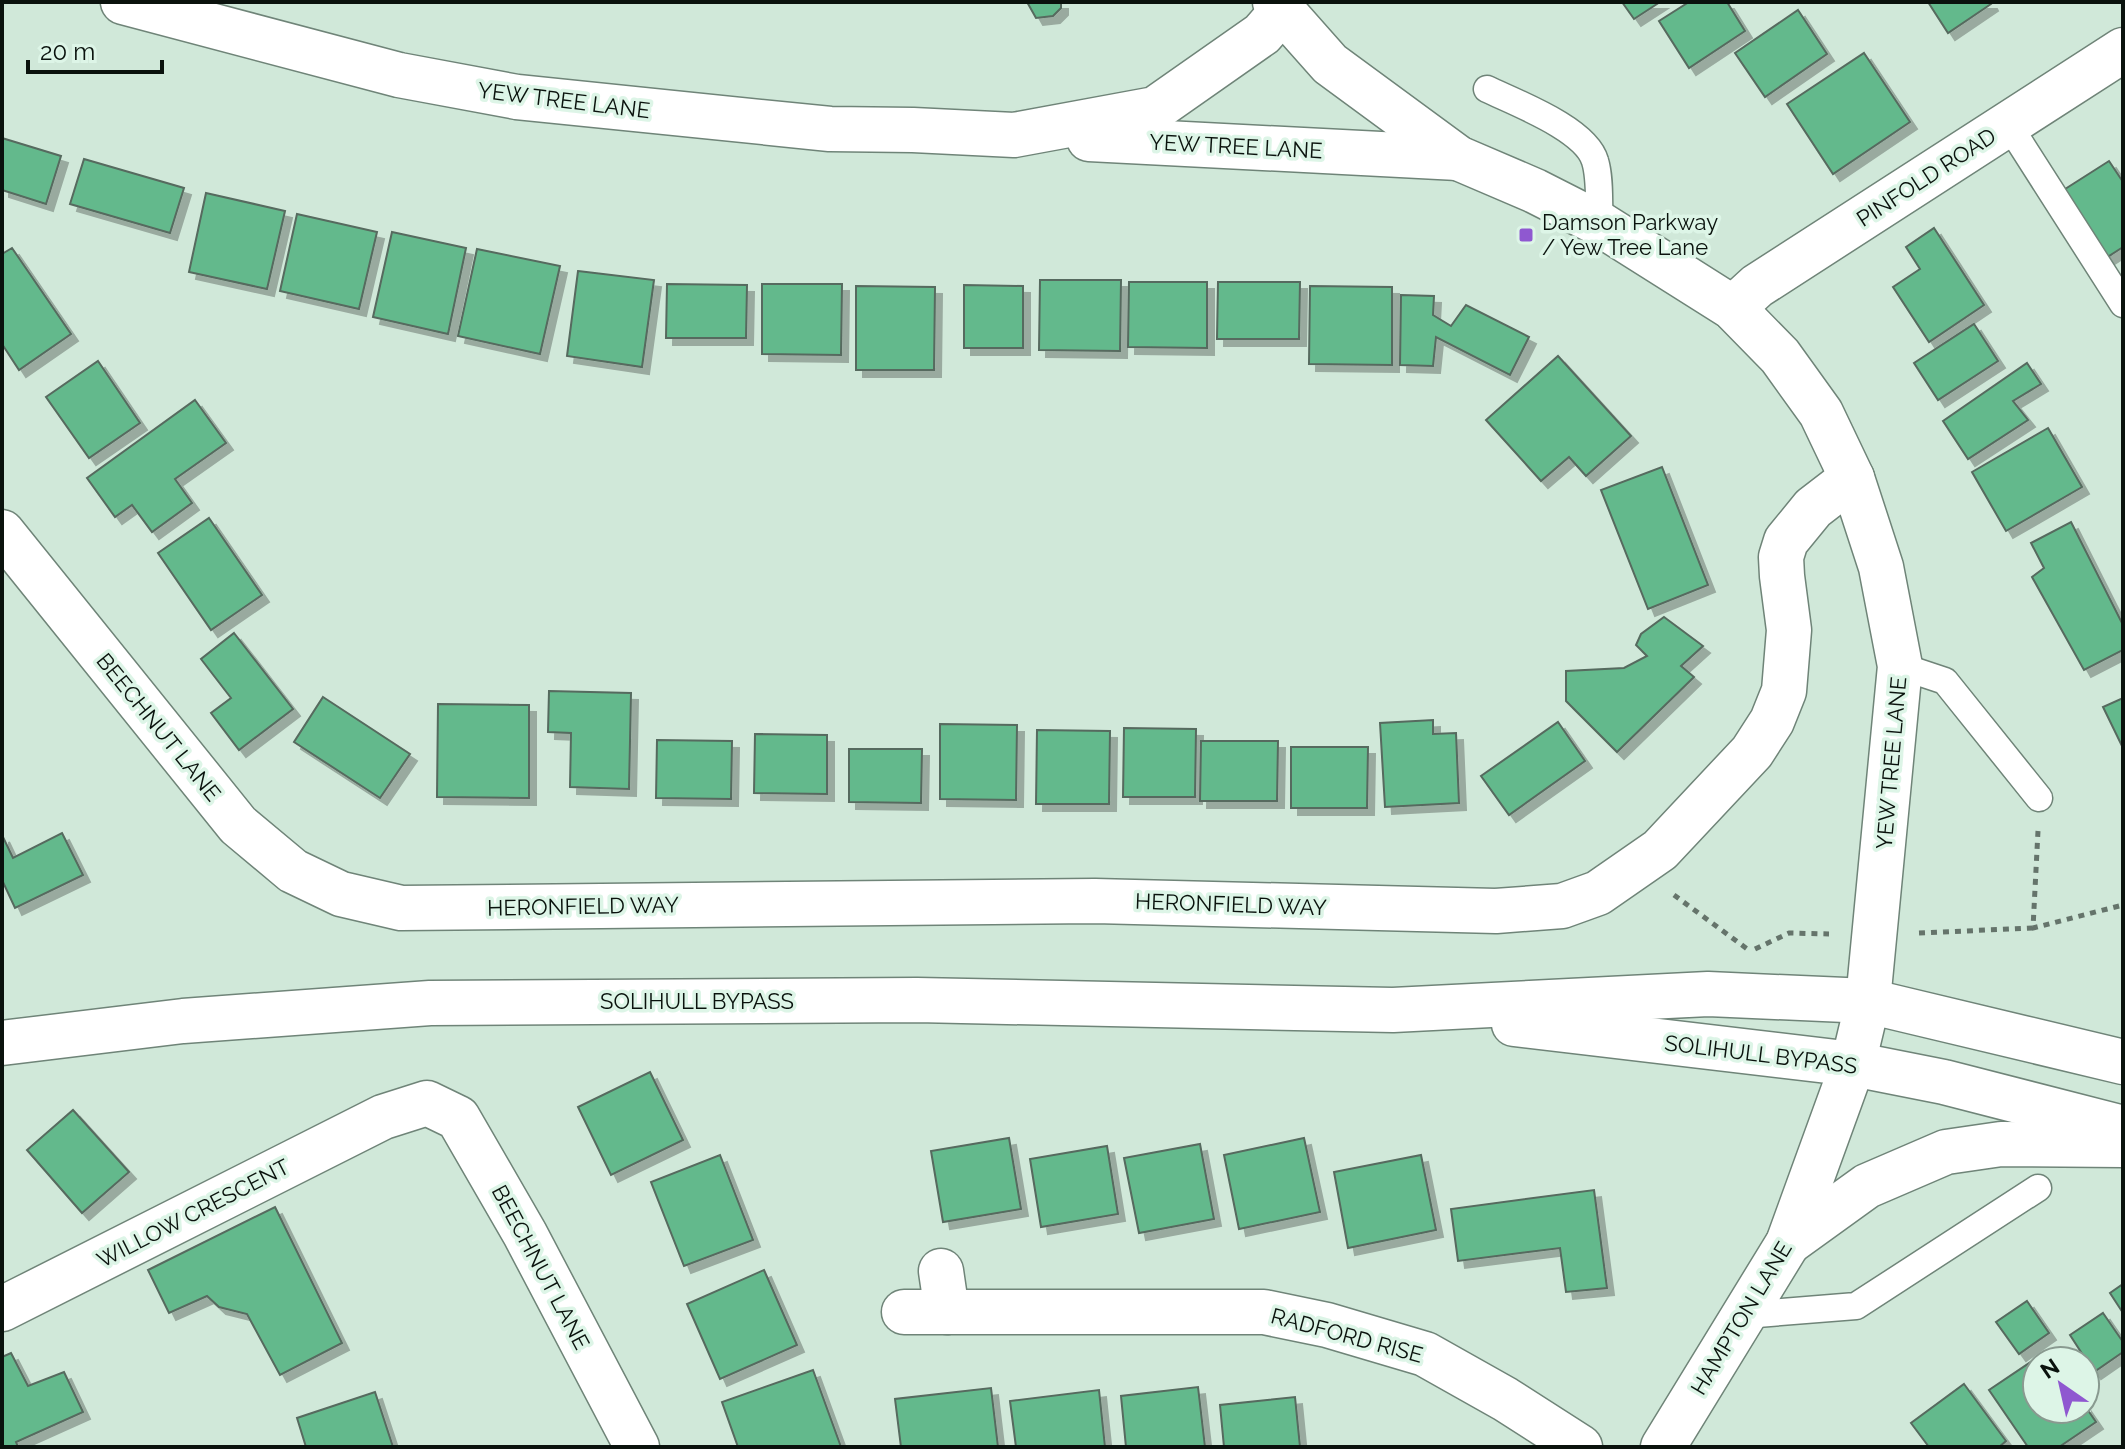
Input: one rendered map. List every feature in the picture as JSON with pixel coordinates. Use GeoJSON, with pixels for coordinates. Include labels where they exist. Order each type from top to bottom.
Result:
{"type":"FeatureCollection","features":[{"type":"Feature","properties":{"kind":"main road","name":"YEW TREE LANE"},"geometry":{"type":"LineString","coordinates":[[123,2],[399,75],[517,97],[830,129],[913,130],[1458,158]]}},
{"type":"Feature","properties":{"kind":"main road","name":"YEW TREE LANE"},"geometry":{"type":"LineString","coordinates":[[1014,135],[1155,109],[1262,34],[1278,7],[1330,64],[1458,158],[1535,191],[1600,224],[1733,308],[1780,356],[1821,413],[1852,478],[1881,567],[1900,666],[1868,1001]]}},
{"type":"Feature","properties":{"kind":"main road","name":"PINFOLD ROAD"},"geometry":{"type":"LineString","coordinates":[[1733,308],[1757,286],[2123,50]]}},
{"type":"Feature","properties":{"kind":"main road","name":"HERONFIELD WAY"},"geometry":{"type":"LineString","coordinates":[[341,894],[401,908],[1095,901],[1496,911],[1562,906],[1598,893],[1660,850],[1752,752],[1772,721],[1784,691],[1789,630],[1781,557],[1786,541],[1813,508],[1852,478]]}},
{"type":"Feature","properties":{"kind":"main road","name":"BEECHNUT LANE"},"geometry":{"type":"LineString","coordinates":[[2,532],[238,825],[293,871],[341,894]]}},
{"type":"Feature","properties":{"kind":"main road","name":"SOLIHULL BYPASS"},"geometry":{"type":"LineString","coordinates":[[2,1043],[183,1021],[430,1003],[917,1000],[1393,1010],[1708,994],[1868,1001],[2123,1062]]}},
{"type":"Feature","properties":{"kind":"main road","name":"HAMPTON LANE"},"geometry":{"type":"LineString","coordinates":[[1663,1447],[1788,1243],[1853,1064],[1868,1001]]}},
{"type":"Feature","properties":{"kind":"main road","name":"SOLIHULL BYPASS"},"geometry":{"type":"LineString","coordinates":[[1393,1010],[1853,1064],[1944,1082],[2123,1128]]}},
{"type":"Feature","properties":{"kind":"main road","name":"BEECHNUT LANE"},"geometry":{"type":"LineString","coordinates":[[383,1117],[427,1103],[458,1118],[525,1234],[637,1447]]}},
{"type":"Feature","properties":{"kind":"main road","name":"WILLOW CRESCENT"},"geometry":{"type":"LineString","coordinates":[[2,1309],[383,1117]]}},
{"type":"Feature","properties":{"kind":"main road"},"geometry":{"type":"LineString","coordinates":[[1788,1243],[1867,1186],[1946,1152],[2001,1144],[2123,1145]]}},
{"type":"Feature","properties":{"kind":"main road","name":"RADFORD RISE"},"geometry":{"type":"LineString","coordinates":[[904,1312],[944,1291],[1264,1312],[1327,1325],[1425,1354],[1505,1399],[1580,1447]]}},
{"type":"Feature","properties":{"kind":"lane"},"geometry":{"type":"LineString","coordinates":[[1487,89],[1540,115],[1586,144],[1595,161],[1600,224]]}},
{"type":"Feature","properties":{"kind":"lane"},"geometry":{"type":"LineString","coordinates":[[2008,124],[2123,304]]}},
{"type":"Feature","properties":{"kind":"lane"},"geometry":{"type":"LineString","coordinates":[[1900,666],[1945,681],[2039,798]]}},
{"type":"Feature","properties":{"kind":"lane"},"geometry":{"type":"LineString","coordinates":[[1745,1315],[1856,1306],[2038,1188]]}},
{"type":"Feature","properties":{"kind":"path"},"geometry":{"type":"LineString","coordinates":[[2039,798],[2033,928],[2123,905]]}},
{"type":"Feature","properties":{"kind":"path"},"geometry":{"type":"LineString","coordinates":[[1637,867],[1751,951]]}},
{"type":"Feature","properties":{"kind":"building"},"geometry":{"type":"Polygon","coordinates":[[[1027,2],[1061,2],[1061,8],[1053,16],[1036,18],[1027,2]]]}},
{"type":"Feature","properties":{"kind":"building"},"geometry":{"type":"Polygon","coordinates":[[[1622,2],[1660,2],[1634,19],[1622,2]]]}},
{"type":"Feature","properties":{"kind":"building"},"geometry":{"type":"Polygon","coordinates":[[[1689,2],[1727,2],[1745,31],[1689,68],[1659,21],[1689,2]]]}},
{"type":"Feature","properties":{"kind":"building"},"geometry":{"type":"Polygon","coordinates":[[[1928,2],[1990,2],[1991,4],[1948,33],[1928,2]]]}},
{"type":"Feature","properties":{"kind":"building"},"geometry":{"type":"Polygon","coordinates":[[[1798,10],[1827,54],[1765,97],[1735,53],[1798,10]]]}},
{"type":"Feature","properties":{"kind":"building"},"geometry":{"type":"Polygon","coordinates":[[[1864,53],[1910,122],[1833,174],[1787,104],[1864,53]]]}},
{"type":"Feature","properties":{"kind":"building"},"geometry":{"type":"Polygon","coordinates":[[[2,138],[61,156],[46,204],[2,190],[2,138]]]}},
{"type":"Feature","properties":{"kind":"building"},"geometry":{"type":"Polygon","coordinates":[[[84,159],[184,188],[170,233],[70,204],[84,159]]]}},
{"type":"Feature","properties":{"kind":"building"},"geometry":{"type":"Polygon","coordinates":[[[2109,161],[2123,182],[2123,247],[2106,258],[2062,191],[2109,161]]]}},
{"type":"Feature","properties":{"kind":"building"},"geometry":{"type":"Polygon","coordinates":[[[206,193],[285,211],[267,289],[189,272],[206,193]]]}},
{"type":"Feature","properties":{"kind":"building"},"geometry":{"type":"Polygon","coordinates":[[[297,214],[377,232],[359,309],[280,291],[297,214]]]}},
{"type":"Feature","properties":{"kind":"building"},"geometry":{"type":"Polygon","coordinates":[[[1934,228],[1984,305],[1929,342],[1893,287],[1920,269],[1906,247],[1934,228]]]}},
{"type":"Feature","properties":{"kind":"building"},"geometry":{"type":"Polygon","coordinates":[[[392,232],[466,248],[448,334],[373,317],[392,232]]]}},
{"type":"Feature","properties":{"kind":"building"},"geometry":{"type":"Polygon","coordinates":[[[12,248],[71,334],[19,370],[2,344],[2,254],[12,248]]]}},
{"type":"Feature","properties":{"kind":"building"},"geometry":{"type":"Polygon","coordinates":[[[477,249],[560,266],[540,354],[458,336],[477,249]]]}},
{"type":"Feature","properties":{"kind":"building"},"geometry":{"type":"Polygon","coordinates":[[[578,271],[654,280],[642,367],[567,356],[578,271]]]}},
{"type":"Feature","properties":{"kind":"building"},"geometry":{"type":"Polygon","coordinates":[[[1040,280],[1121,280],[1120,351],[1039,350],[1040,280]]]}},
{"type":"Feature","properties":{"kind":"building"},"geometry":{"type":"Polygon","coordinates":[[[1129,282],[1207,282],[1207,348],[1128,347],[1129,282]]]}},
{"type":"Feature","properties":{"kind":"building"},"geometry":{"type":"Polygon","coordinates":[[[1218,282],[1300,282],[1299,339],[1217,339],[1218,282]]]}},
{"type":"Feature","properties":{"kind":"building"},"geometry":{"type":"Polygon","coordinates":[[[667,284],[747,285],[746,338],[666,338],[667,284]]]}},
{"type":"Feature","properties":{"kind":"building"},"geometry":{"type":"Polygon","coordinates":[[[762,284],[842,284],[841,355],[762,354],[762,284]]]}},
{"type":"Feature","properties":{"kind":"building"},"geometry":{"type":"Polygon","coordinates":[[[964,285],[1023,286],[1023,348],[964,348],[964,285]]]}},
{"type":"Feature","properties":{"kind":"building"},"geometry":{"type":"Polygon","coordinates":[[[856,286],[935,287],[934,370],[856,370],[856,286]]]}},
{"type":"Feature","properties":{"kind":"building"},"geometry":{"type":"Polygon","coordinates":[[[1310,286],[1392,287],[1392,365],[1309,364],[1310,286]]]}},
{"type":"Feature","properties":{"kind":"building"},"geometry":{"type":"Polygon","coordinates":[[[1401,295],[1434,296],[1433,315],[1451,326],[1466,305],[1529,337],[1510,375],[1436,337],[1433,366],[1400,365],[1401,295]]]}},
{"type":"Feature","properties":{"kind":"building"},"geometry":{"type":"Polygon","coordinates":[[[1974,324],[1998,361],[1938,400],[1914,363],[1974,324]]]}},
{"type":"Feature","properties":{"kind":"building"},"geometry":{"type":"Polygon","coordinates":[[[1558,356],[1631,436],[1586,476],[1569,457],[1541,481],[1486,420],[1558,356]]]}},
{"type":"Feature","properties":{"kind":"building"},"geometry":{"type":"Polygon","coordinates":[[[98,361],[140,423],[89,458],[46,397],[98,361]]]}},
{"type":"Feature","properties":{"kind":"building"},"geometry":{"type":"Polygon","coordinates":[[[2027,363],[2041,384],[2013,401],[2028,420],[1968,459],[1943,421],[2027,363]]]}},
{"type":"Feature","properties":{"kind":"building"},"geometry":{"type":"Polygon","coordinates":[[[195,400],[226,443],[175,479],[192,503],[152,532],[132,505],[115,517],[87,478],[195,400]]]}},
{"type":"Feature","properties":{"kind":"building"},"geometry":{"type":"Polygon","coordinates":[[[2048,428],[2082,487],[2006,531],[1972,472],[2048,428]]]}},
{"type":"Feature","properties":{"kind":"building"},"geometry":{"type":"Polygon","coordinates":[[[1662,467],[1708,585],[1648,609],[1601,490],[1662,467]]]}},
{"type":"Feature","properties":{"kind":"building"},"geometry":{"type":"Polygon","coordinates":[[[209,518],[262,595],[211,630],[158,553],[209,518]]]}},
{"type":"Feature","properties":{"kind":"building"},"geometry":{"type":"Polygon","coordinates":[[[2071,522],[2123,625],[2123,650],[2084,670],[2032,577],[2044,568],[2031,543],[2071,522]]]}},
{"type":"Feature","properties":{"kind":"building"},"geometry":{"type":"Polygon","coordinates":[[[1664,617],[1703,646],[1681,666],[1694,677],[1617,752],[1566,701],[1566,671],[1624,668],[1647,656],[1636,645],[1641,634],[1664,617]]]}},
{"type":"Feature","properties":{"kind":"building"},"geometry":{"type":"Polygon","coordinates":[[[234,633],[293,709],[239,750],[211,713],[231,698],[201,659],[234,633]]]}},
{"type":"Feature","properties":{"kind":"building"},"geometry":{"type":"Polygon","coordinates":[[[549,691],[631,693],[629,789],[570,787],[571,733],[548,732],[549,691]]]}},
{"type":"Feature","properties":{"kind":"building"},"geometry":{"type":"Polygon","coordinates":[[[323,697],[410,754],[380,798],[294,742],[323,697]]]}},
{"type":"Feature","properties":{"kind":"building"},"geometry":{"type":"Polygon","coordinates":[[[2123,698],[2123,748],[2103,707],[2123,698]]]}},
{"type":"Feature","properties":{"kind":"building"},"geometry":{"type":"Polygon","coordinates":[[[438,704],[529,705],[529,798],[437,797],[438,704]]]}},
{"type":"Feature","properties":{"kind":"building"},"geometry":{"type":"Polygon","coordinates":[[[1433,720],[1433,734],[1456,733],[1459,803],[1385,807],[1380,723],[1433,720]]]}},
{"type":"Feature","properties":{"kind":"building"},"geometry":{"type":"Polygon","coordinates":[[[1558,722],[1585,761],[1509,815],[1481,776],[1558,722]]]}},
{"type":"Feature","properties":{"kind":"building"},"geometry":{"type":"Polygon","coordinates":[[[940,724],[1017,725],[1016,800],[940,799],[940,724]]]}},
{"type":"Feature","properties":{"kind":"building"},"geometry":{"type":"Polygon","coordinates":[[[1124,728],[1196,729],[1195,797],[1123,797],[1124,728]]]}},
{"type":"Feature","properties":{"kind":"building"},"geometry":{"type":"Polygon","coordinates":[[[1037,730],[1110,731],[1109,804],[1036,804],[1037,730]]]}},
{"type":"Feature","properties":{"kind":"building"},"geometry":{"type":"Polygon","coordinates":[[[755,734],[827,735],[827,794],[754,793],[755,734]]]}},
{"type":"Feature","properties":{"kind":"building"},"geometry":{"type":"Polygon","coordinates":[[[657,740],[732,741],[731,799],[656,798],[657,740]]]}},
{"type":"Feature","properties":{"kind":"building"},"geometry":{"type":"Polygon","coordinates":[[[1201,741],[1278,741],[1277,801],[1200,801],[1201,741]]]}},
{"type":"Feature","properties":{"kind":"building"},"geometry":{"type":"Polygon","coordinates":[[[1291,747],[1368,747],[1367,808],[1291,808],[1291,747]]]}},
{"type":"Feature","properties":{"kind":"building"},"geometry":{"type":"Polygon","coordinates":[[[849,749],[922,749],[921,803],[849,802],[849,749]]]}},
{"type":"Feature","properties":{"kind":"building"},"geometry":{"type":"Polygon","coordinates":[[[62,833],[83,875],[15,908],[2,880],[2,835],[13,858],[62,833]]]}},
{"type":"Feature","properties":{"kind":"building"},"geometry":{"type":"Polygon","coordinates":[[[650,1072],[683,1140],[611,1175],[578,1107],[650,1072]]]}},
{"type":"Feature","properties":{"kind":"building"},"geometry":{"type":"Polygon","coordinates":[[[73,1110],[129,1172],[82,1213],[27,1150],[73,1110]]]}},
{"type":"Feature","properties":{"kind":"building"},"geometry":{"type":"Polygon","coordinates":[[[1009,1138],[1021,1209],[943,1222],[931,1151],[1009,1138]]]}},
{"type":"Feature","properties":{"kind":"building"},"geometry":{"type":"Polygon","coordinates":[[[1304,1138],[1320,1212],[1239,1229],[1224,1155],[1304,1138]]]}},
{"type":"Feature","properties":{"kind":"building"},"geometry":{"type":"Polygon","coordinates":[[[1200,1144],[1214,1219],[1139,1233],[1124,1158],[1200,1144]]]}},
{"type":"Feature","properties":{"kind":"building"},"geometry":{"type":"Polygon","coordinates":[[[1107,1146],[1118,1214],[1041,1227],[1030,1159],[1107,1146]]]}},
{"type":"Feature","properties":{"kind":"building"},"geometry":{"type":"Polygon","coordinates":[[[720,1155],[753,1240],[684,1266],[651,1182],[720,1155]]]}},
{"type":"Feature","properties":{"kind":"building"},"geometry":{"type":"Polygon","coordinates":[[[1421,1155],[1436,1230],[1348,1248],[1334,1172],[1421,1155]]]}},
{"type":"Feature","properties":{"kind":"building"},"geometry":{"type":"Polygon","coordinates":[[[1594,1190],[1607,1288],[1566,1292],[1560,1248],[1458,1261],[1451,1209],[1594,1190]]]}},
{"type":"Feature","properties":{"kind":"building"},"geometry":{"type":"Polygon","coordinates":[[[275,1207],[342,1343],[280,1375],[247,1314],[219,1307],[207,1296],[169,1313],[148,1270],[275,1207]]]}},
{"type":"Feature","properties":{"kind":"building"},"geometry":{"type":"Polygon","coordinates":[[[764,1270],[797,1345],[720,1379],[687,1304],[764,1270]]]}},
{"type":"Feature","properties":{"kind":"building"},"geometry":{"type":"Polygon","coordinates":[[[2123,1284],[2123,1313],[2110,1293],[2123,1284]]]}},
{"type":"Feature","properties":{"kind":"building"},"geometry":{"type":"Polygon","coordinates":[[[2027,1301],[2049,1333],[2032,1345],[2021,1345],[2019,1354],[1996,1322],[2027,1301]]]}},
{"type":"Feature","properties":{"kind":"building"},"geometry":{"type":"Polygon","coordinates":[[[2103,1313],[2123,1342],[2123,1352],[2101,1367],[2101,1345],[2076,1345],[2070,1335],[2103,1313]]]}},
{"type":"Feature","properties":{"kind":"building"},"geometry":{"type":"Polygon","coordinates":[[[11,1353],[28,1386],[64,1372],[83,1412],[16,1442],[18,1447],[2,1447],[2,1357],[11,1353]]]}},
{"type":"Feature","properties":{"kind":"building"},"geometry":{"type":"Polygon","coordinates":[[[2021,1368],[2021,1425],[2092,1425],[2059,1447],[2028,1447],[1989,1390],[2021,1368]]]}},
{"type":"Feature","properties":{"kind":"building"},"geometry":{"type":"Polygon","coordinates":[[[813,1370],[841,1447],[738,1447],[722,1402],[813,1370]]]}},
{"type":"Feature","properties":{"kind":"building"},"geometry":{"type":"Polygon","coordinates":[[[1964,1384],[2006,1441],[1999,1447],[1929,1447],[1911,1423],[1964,1384]]]}},
{"type":"Feature","properties":{"kind":"building"},"geometry":{"type":"Polygon","coordinates":[[[1198,1387],[1205,1447],[1126,1447],[1121,1396],[1198,1387]]]}},
{"type":"Feature","properties":{"kind":"building"},"geometry":{"type":"Polygon","coordinates":[[[991,1388],[998,1447],[901,1447],[895,1399],[991,1388]]]}},
{"type":"Feature","properties":{"kind":"building"},"geometry":{"type":"Polygon","coordinates":[[[1099,1390],[1105,1447],[1016,1447],[1010,1401],[1099,1390]]]}},
{"type":"Feature","properties":{"kind":"building"},"geometry":{"type":"Polygon","coordinates":[[[375,1392],[393,1447],[306,1447],[297,1418],[375,1392]]]}},
{"type":"Feature","properties":{"kind":"building"},"geometry":{"type":"Polygon","coordinates":[[[1295,1397],[1300,1447],[1224,1447],[1220,1405],[1295,1397]]]}},
{"type":"Feature","properties":{"kind":"place","name":"Damson Parkway / Yew Tree Lane"},"geometry":{"type":"Point","coordinates":[1526,235]}}]}
